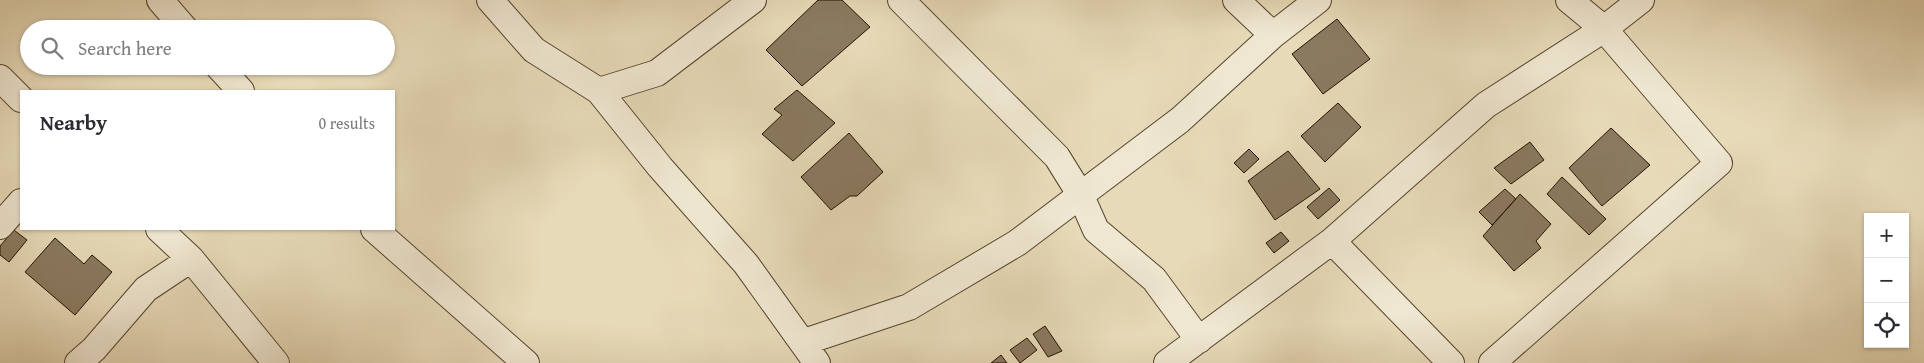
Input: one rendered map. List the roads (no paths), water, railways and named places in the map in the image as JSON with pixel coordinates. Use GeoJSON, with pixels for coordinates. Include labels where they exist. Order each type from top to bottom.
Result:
{"type":"FeatureCollection","features":[{"type":"Feature","properties":{"kind":"street"},"geometry":{"type":"LineString","coordinates":[[160,0],[177,20]]}},
{"type":"Feature","properties":{"kind":"street"},"geometry":{"type":"LineString","coordinates":[[490,0],[534,50],[599,91],[660,167],[746,264],[810,353],[909,307],[1017,243],[1180,120],[1273,35],[1318,0]]}},
{"type":"Feature","properties":{"kind":"street"},"geometry":{"type":"LineString","coordinates":[[599,91],[657,73],[753,0]]}},
{"type":"Feature","properties":{"kind":"street"},"geometry":{"type":"LineString","coordinates":[[901,0],[1057,157],[1080,194],[1096,230],[1154,279],[1199,340]]}},
{"type":"Feature","properties":{"kind":"street"},"geometry":{"type":"LineString","coordinates":[[1236,0],[1273,35]]}},
{"type":"Feature","properties":{"kind":"street"},"geometry":{"type":"LineString","coordinates":[[1492,363],[1719,163],[1604,29],[1569,0]]}},
{"type":"Feature","properties":{"kind":"street"},"geometry":{"type":"LineString","coordinates":[[1168,363],[1332,241],[1486,105],[1604,29],[1641,0]]}},
{"type":"Feature","properties":{"kind":"street"},"geometry":{"type":"LineString","coordinates":[[226,75],[240,90]]}},
{"type":"Feature","properties":{"kind":"street"},"geometry":{"type":"LineString","coordinates":[[0,78],[20,98]]}},
{"type":"Feature","properties":{"kind":"street"},"geometry":{"type":"LineString","coordinates":[[0,226],[20,203]]}},
{"type":"Feature","properties":{"kind":"street"},"geometry":{"type":"LineString","coordinates":[[160,230],[191,259],[276,363]]}},
{"type":"Feature","properties":{"kind":"street"},"geometry":{"type":"LineString","coordinates":[[375,230],[526,363]]}},
{"type":"Feature","properties":{"kind":"street"},"geometry":{"type":"LineString","coordinates":[[1332,241],[1451,363]]}},
{"type":"Feature","properties":{"kind":"street"},"geometry":{"type":"LineString","coordinates":[[78,363],[94,349],[146,289],[191,259]]}}]}
